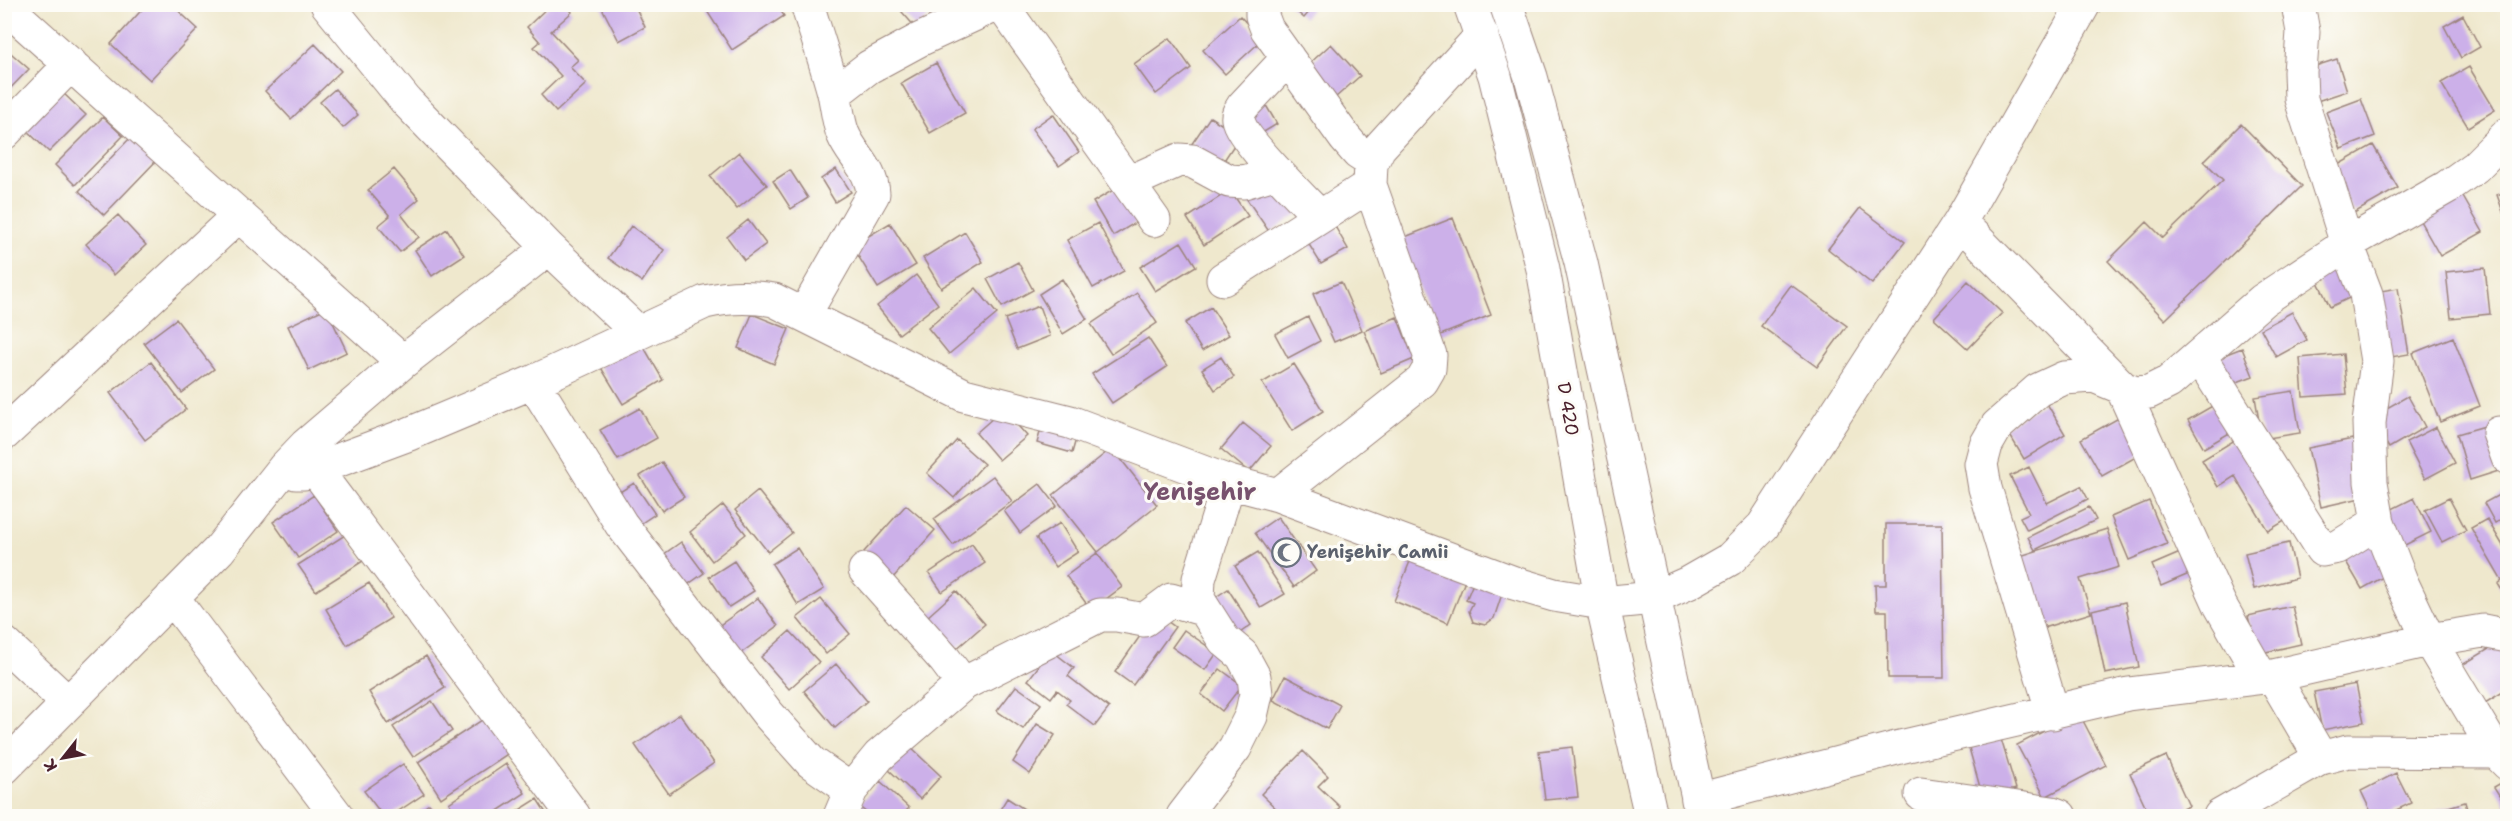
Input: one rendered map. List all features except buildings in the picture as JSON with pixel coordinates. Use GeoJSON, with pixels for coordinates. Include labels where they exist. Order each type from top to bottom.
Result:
{"type":"FeatureCollection","features":[{"type":"Feature","properties":{"kind":"main road"},"geometry":{"type":"LineString","coordinates":[[327,4],[406,101],[549,248],[619,313],[635,333]]}},
{"type":"Feature","properties":{"kind":"main road"},"geometry":{"type":"LineString","coordinates":[[804,315],[873,194],[867,170],[849,147],[842,130],[834,94],[807,4]]}},
{"type":"Feature","properties":{"kind":"main road"},"geometry":{"type":"LineString","coordinates":[[834,94],[869,67],[919,40],[999,4],[1154,220]]}},
{"type":"Feature","properties":{"kind":"main road"},"geometry":{"type":"LineString","coordinates":[[1262,4],[1262,16],[1267,29],[1371,174],[1430,355],[1429,369],[1422,381],[1278,495]]}},
{"type":"Feature","properties":{"kind":"main road","name":"D 420"},"geometry":{"type":"LineString","coordinates":[[1470,4],[1495,76],[1543,269],[1602,603],[1651,816]]}},
{"type":"Feature","properties":{"kind":"main road"},"geometry":{"type":"LineString","coordinates":[[1506,4],[1531,77],[1581,263],[1700,808],[1900,747],[2128,694],[2267,676],[2429,640],[2483,631],[2508,636]]}},
{"type":"Feature","properties":{"kind":"main road"},"geometry":{"type":"LineString","coordinates":[[299,468],[409,434],[533,382],[705,302],[726,297],[752,296],[774,300],[964,395],[1070,422],[1229,482],[1278,495],[1514,583],[1554,596],[1602,603],[1654,598],[1730,560],[1763,526],[1960,222],[2084,4]]}},
{"type":"Feature","properties":{"kind":"main road"},"geometry":{"type":"LineString","coordinates":[[2298,4],[2303,32],[2300,72],[2301,99],[2347,244],[2366,294],[2377,361],[2369,423],[2371,482],[2378,522],[2401,581],[2429,640],[2502,758]]}},
{"type":"Feature","properties":{"kind":"main road"},"geometry":{"type":"LineString","coordinates":[[4,5],[403,362]]}},
{"type":"Feature","properties":{"kind":"main road"},"geometry":{"type":"LineString","coordinates":[[1223,279],[1320,217],[1371,174],[1379,148],[1482,35]]}},
{"type":"Feature","properties":{"kind":"main road"},"geometry":{"type":"LineString","coordinates":[[1288,58],[1238,114],[1238,121],[1277,171],[1320,217]]}},
{"type":"Feature","properties":{"kind":"main road"},"geometry":{"type":"LineString","coordinates":[[4,133],[71,64]]}},
{"type":"Feature","properties":{"kind":"main road"},"geometry":{"type":"LineString","coordinates":[[2053,713],[1985,488],[1981,464],[1986,445],[1997,426],[2038,390],[2064,378],[2094,376],[2135,393],[2149,392],[2169,382],[2263,300],[2347,244],[2466,174],[2508,134]]}},
{"type":"Feature","properties":{"kind":"main road"},"geometry":{"type":"LineString","coordinates":[[1128,183],[1179,159],[1192,161],[1229,181],[1244,182],[1277,171]]}},
{"type":"Feature","properties":{"kind":"main road"},"geometry":{"type":"LineString","coordinates":[[4,434],[239,215]]}},
{"type":"Feature","properties":{"kind":"main road"},"geometry":{"type":"LineString","coordinates":[[1960,222],[2121,386],[2220,605],[2321,758]]}},
{"type":"Feature","properties":{"kind":"main road"},"geometry":{"type":"LineString","coordinates":[[4,768],[299,468],[306,445],[403,362],[549,248]]}},
{"type":"Feature","properties":{"kind":"main road"},"geometry":{"type":"LineString","coordinates":[[2200,357],[2322,550],[2338,548],[2378,522]]}},
{"type":"Feature","properties":{"kind":"main road"},"geometry":{"type":"LineString","coordinates":[[533,382],[621,525],[754,696],[845,803],[879,756],[963,684],[1101,615],[1117,615],[1144,620],[1171,600],[1202,609]]}},
{"type":"Feature","properties":{"kind":"main road"},"geometry":{"type":"LineString","coordinates":[[299,468],[574,816]]}},
{"type":"Feature","properties":{"kind":"main road"},"geometry":{"type":"LineString","coordinates":[[1184,816],[1235,748],[1251,717],[1256,694],[1254,677],[1242,655],[1224,640],[1202,609],[1198,599],[1199,579],[1229,482]]}},
{"type":"Feature","properties":{"kind":"main road"},"geometry":{"type":"LineString","coordinates":[[865,570],[945,660],[963,684]]}},
{"type":"Feature","properties":{"kind":"main road"},"geometry":{"type":"LineString","coordinates":[[172,597],[323,811]]}},
{"type":"Feature","properties":{"kind":"main road"},"geometry":{"type":"LineString","coordinates":[[4,643],[68,704]]}},
{"type":"Feature","properties":{"kind":"main road"},"geometry":{"type":"LineString","coordinates":[[1900,747],[1920,805],[2052,813],[2060,816]]}},
{"type":"Feature","properties":{"kind":"main road"},"geometry":{"type":"LineString","coordinates":[[2220,816],[2321,758],[2348,751],[2502,758]]}},
{"type":"Feature","properties":{"kind":"place","name":"Yenişehir Camii"},"geometry":{"type":"Point","coordinates":[1286,552]}},
{"type":"Feature","properties":{"kind":"district","name":"Yenişehir"},"geometry":{"type":"Point","coordinates":[1200,492]}}]}
